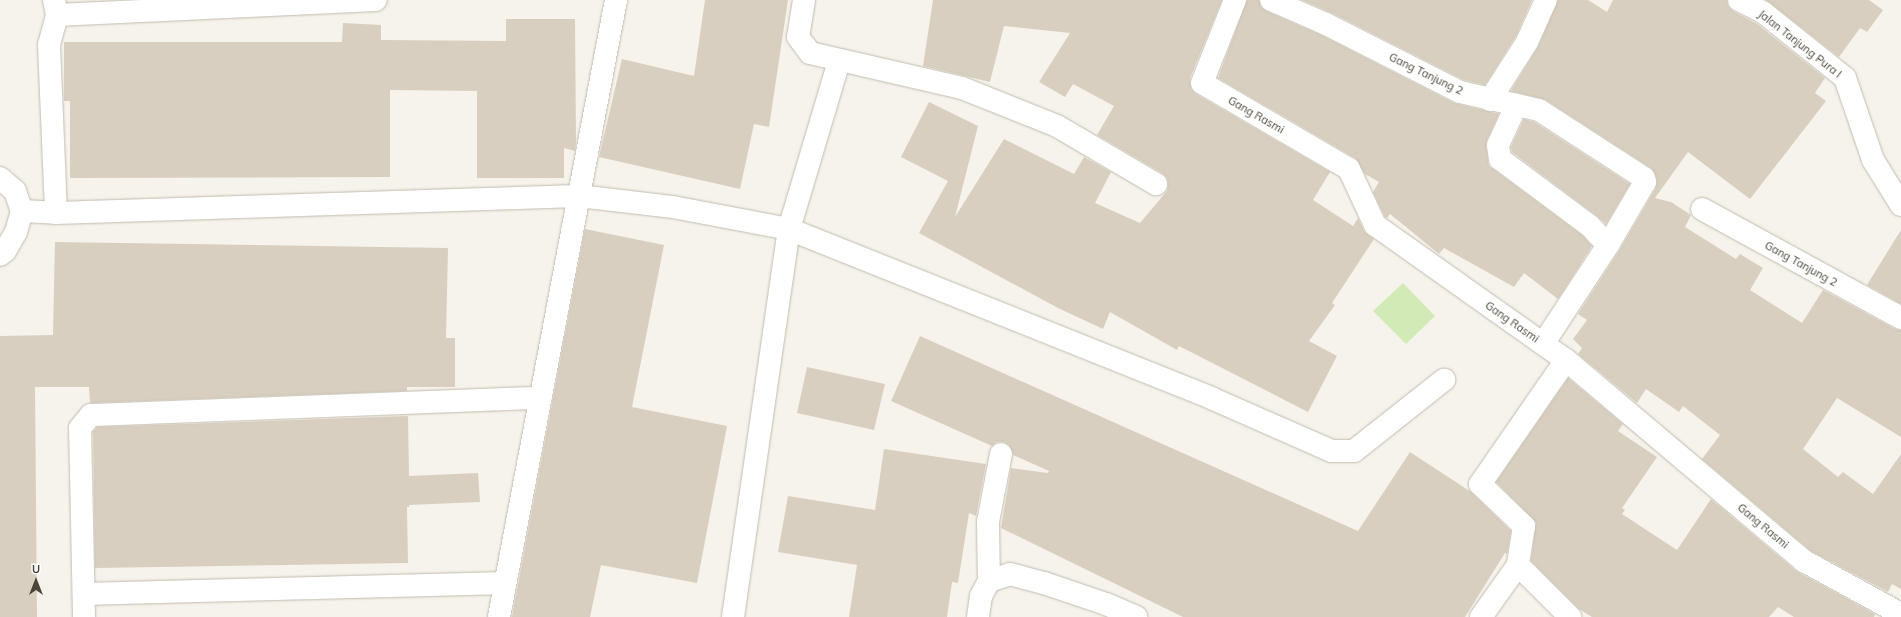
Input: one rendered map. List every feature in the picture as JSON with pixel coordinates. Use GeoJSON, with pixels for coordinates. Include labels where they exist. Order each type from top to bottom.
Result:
{"type":"FeatureCollection","features":[{"type":"Feature","properties":{"kind":"street"},"geometry":{"type":"LineString","coordinates":[[56,213],[49,45],[55,7],[376,0]]}},
{"type":"Feature","properties":{"kind":"street"},"geometry":{"type":"LineString","coordinates":[[499,617],[616,0]]}},
{"type":"Feature","properties":{"kind":"street"},"geometry":{"type":"LineString","coordinates":[[804,0],[798,37],[810,53],[839,61],[962,88],[1057,126],[1156,184]]}},
{"type":"Feature","properties":{"kind":"street","name":"Gang Rasmi"},"geometry":{"type":"LineString","coordinates":[[1235,0],[1202,84],[1348,169],[1375,224],[1566,360],[1804,561],[1901,614]]}},
{"type":"Feature","properties":{"kind":"street","name":"Gang Tanjung 2"},"geometry":{"type":"LineString","coordinates":[[1271,0],[1326,24],[1460,92],[1516,106],[1539,110],[1644,178],[1645,182],[1608,245]]}},
{"type":"Feature","properties":{"kind":"street"},"geometry":{"type":"LineString","coordinates":[[1490,100],[1527,42],[1546,0]]}},
{"type":"Feature","properties":{"kind":"street","name":"Jalan Tanjung Pura I"},"geometry":{"type":"LineString","coordinates":[[1739,0],[1764,13],[1844,78],[1873,160],[1901,205]]}},
{"type":"Feature","properties":{"kind":"street"},"geometry":{"type":"LineString","coordinates":[[733,617],[789,229],[839,61]]}},
{"type":"Feature","properties":{"kind":"street"},"geometry":{"type":"LineString","coordinates":[[1516,106],[1498,145],[1500,159],[1590,226],[1608,245],[1543,344]]}},
{"type":"Feature","properties":{"kind":"street"},"geometry":{"type":"LineString","coordinates":[[0,178],[15,191],[22,211],[16,232],[5,251],[0,255]]}},
{"type":"Feature","properties":{"kind":"street"},"geometry":{"type":"LineString","coordinates":[[22,211],[56,213],[579,196],[673,207],[789,229],[1211,398],[1332,451],[1354,451],[1444,380]]}},
{"type":"Feature","properties":{"kind":"street","name":"Gang Tanjung 2"},"geometry":{"type":"LineString","coordinates":[[1702,209],[1901,318]]}},
{"type":"Feature","properties":{"kind":"street"},"geometry":{"type":"LineString","coordinates":[[1481,617],[1518,565],[1524,526],[1480,484],[1566,360]]}},
{"type":"Feature","properties":{"kind":"street"},"geometry":{"type":"LineString","coordinates":[[84,617],[80,428],[91,415],[541,398]]}},
{"type":"Feature","properties":{"kind":"street"},"geometry":{"type":"LineString","coordinates":[[978,617],[981,596],[989,581],[988,522],[1001,454]]}},
{"type":"Feature","properties":{"kind":"street"},"geometry":{"type":"LineString","coordinates":[[1518,565],[1570,617]]}},
{"type":"Feature","properties":{"kind":"street"},"geometry":{"type":"LineString","coordinates":[[989,581],[1010,574],[1051,585],[1106,604],[1136,617]]}},
{"type":"Feature","properties":{"kind":"street"},"geometry":{"type":"LineString","coordinates":[[84,594],[505,584]]}},
{"type":"Feature","properties":{"kind":"green space"},"geometry":{"type":"Polygon","coordinates":[[[1403,283],[1435,316],[1406,344],[1373,311],[1403,283]]]}},
{"type":"Feature","properties":{"kind":"building"},"geometry":{"type":"Polygon","coordinates":[[[705,0],[788,0],[769,127],[754,124],[740,189],[599,157],[622,59],[694,76],[705,0]]]}},
{"type":"Feature","properties":{"kind":"building"},"geometry":{"type":"Polygon","coordinates":[[[933,0],[1222,0],[1190,78],[1191,89],[1196,94],[1330,172],[1313,200],[1353,226],[1358,218],[1364,231],[1374,239],[1332,303],[1335,305],[1309,341],[1337,356],[1308,412],[1179,346],[1177,350],[1110,312],[1103,329],[1058,308],[919,233],[948,181],[901,157],[929,102],[978,126],[955,217],[1004,139],[1074,174],[1084,157],[1111,172],[1095,203],[1140,223],[1167,191],[1168,184],[1167,178],[1162,173],[1097,135],[1114,106],[1073,84],[1065,97],[1039,82],[1070,33],[1004,26],[990,82],[923,66],[933,0]]]}},
{"type":"Feature","properties":{"kind":"building"},"geometry":{"type":"Polygon","coordinates":[[[1247,0],[1259,0],[1261,7],[1266,11],[1321,35],[1454,103],[1499,114],[1487,140],[1486,147],[1489,166],[1582,235],[1592,246],[1558,299],[1524,273],[1514,287],[1444,248],[1439,254],[1390,214],[1387,218],[1385,217],[1373,192],[1379,182],[1365,174],[1355,158],[1218,78],[1247,0]]]}},
{"type":"Feature","properties":{"kind":"building"},"geometry":{"type":"Polygon","coordinates":[[[1302,0],[1532,0],[1516,36],[1485,85],[1464,80],[1332,13],[1302,0]]]}},
{"type":"Feature","properties":{"kind":"building"},"geometry":{"type":"Polygon","coordinates":[[[1558,0],[1588,0],[1607,12],[1613,0],[1727,0],[1728,6],[1733,11],[1757,24],[1825,78],[1815,93],[1826,101],[1750,199],[1688,152],[1655,198],[1671,202],[1691,215],[1685,227],[1736,259],[1740,254],[1763,268],[1750,290],[1802,323],[1823,290],[1895,329],[1901,330],[1901,437],[1837,398],[1803,449],[1838,477],[1843,472],[1873,494],[1901,454],[1901,589],[1892,584],[1888,592],[1811,551],[1702,459],[1720,435],[1683,406],[1679,412],[1646,389],[1637,403],[1578,354],[1582,348],[1573,339],[1587,320],[1578,314],[1619,251],[1656,188],[1657,179],[1651,168],[1546,100],[1511,91],[1538,47],[1558,0]]]}},
{"type":"Feature","properties":{"kind":"building"},"geometry":{"type":"Polygon","coordinates":[[[1766,0],[1869,0],[1883,10],[1867,32],[1860,28],[1839,57],[1766,0]]]}},
{"type":"Feature","properties":{"kind":"building"},"geometry":{"type":"Polygon","coordinates":[[[506,19],[575,19],[576,142],[575,151],[564,148],[564,178],[477,178],[477,91],[390,90],[390,177],[70,178],[70,101],[64,101],[64,42],[342,42],[343,23],[381,25],[381,40],[506,41],[506,19]]]}},
{"type":"Feature","properties":{"kind":"building"},"geometry":{"type":"Polygon","coordinates":[[[1524,119],[1534,122],[1630,184],[1606,224],[1512,152],[1511,147],[1524,119]]]}},
{"type":"Feature","properties":{"kind":"building"},"geometry":{"type":"Polygon","coordinates":[[[585,229],[664,245],[632,407],[727,426],[697,583],[601,565],[590,617],[512,617],[585,229]]]}},
{"type":"Feature","properties":{"kind":"building"},"geometry":{"type":"Polygon","coordinates":[[[1901,230],[1901,304],[1867,285],[1901,230]]]}},
{"type":"Feature","properties":{"kind":"building"},"geometry":{"type":"Polygon","coordinates":[[[55,242],[448,248],[446,338],[455,338],[455,387],[407,387],[407,391],[90,403],[89,387],[35,387],[37,617],[0,617],[0,336],[53,335],[55,242]]]}},
{"type":"Feature","properties":{"kind":"building"},"geometry":{"type":"Polygon","coordinates":[[[920,336],[1358,531],[1410,452],[1471,492],[1511,531],[1507,554],[1505,553],[1465,617],[1183,617],[1001,528],[1011,468],[1048,473],[1049,471],[1013,455],[1009,445],[1004,442],[997,442],[992,446],[891,401],[920,336]]]}},
{"type":"Feature","properties":{"kind":"building"},"geometry":{"type":"Polygon","coordinates":[[[807,367],[885,384],[874,430],[797,413],[807,367]]]}},
{"type":"Feature","properties":{"kind":"building"},"geometry":{"type":"Polygon","coordinates":[[[1568,378],[1623,424],[1618,431],[1657,457],[1622,508],[1625,510],[1622,514],[1677,550],[1711,499],[1796,571],[1875,614],[1874,617],[1794,617],[1778,607],[1769,617],[1592,617],[1579,609],[1531,561],[1536,522],[1496,482],[1568,378]]]}},
{"type":"Feature","properties":{"kind":"building"},"geometry":{"type":"Polygon","coordinates":[[[408,416],[409,476],[478,473],[480,502],[409,505],[409,507],[407,507],[408,563],[95,568],[93,432],[97,427],[408,416]]]}},
{"type":"Feature","properties":{"kind":"building"},"geometry":{"type":"Polygon","coordinates":[[[884,449],[986,464],[976,516],[969,513],[958,583],[952,582],[947,617],[849,617],[857,565],[778,552],[788,496],[875,510],[884,449]]]}}]}
